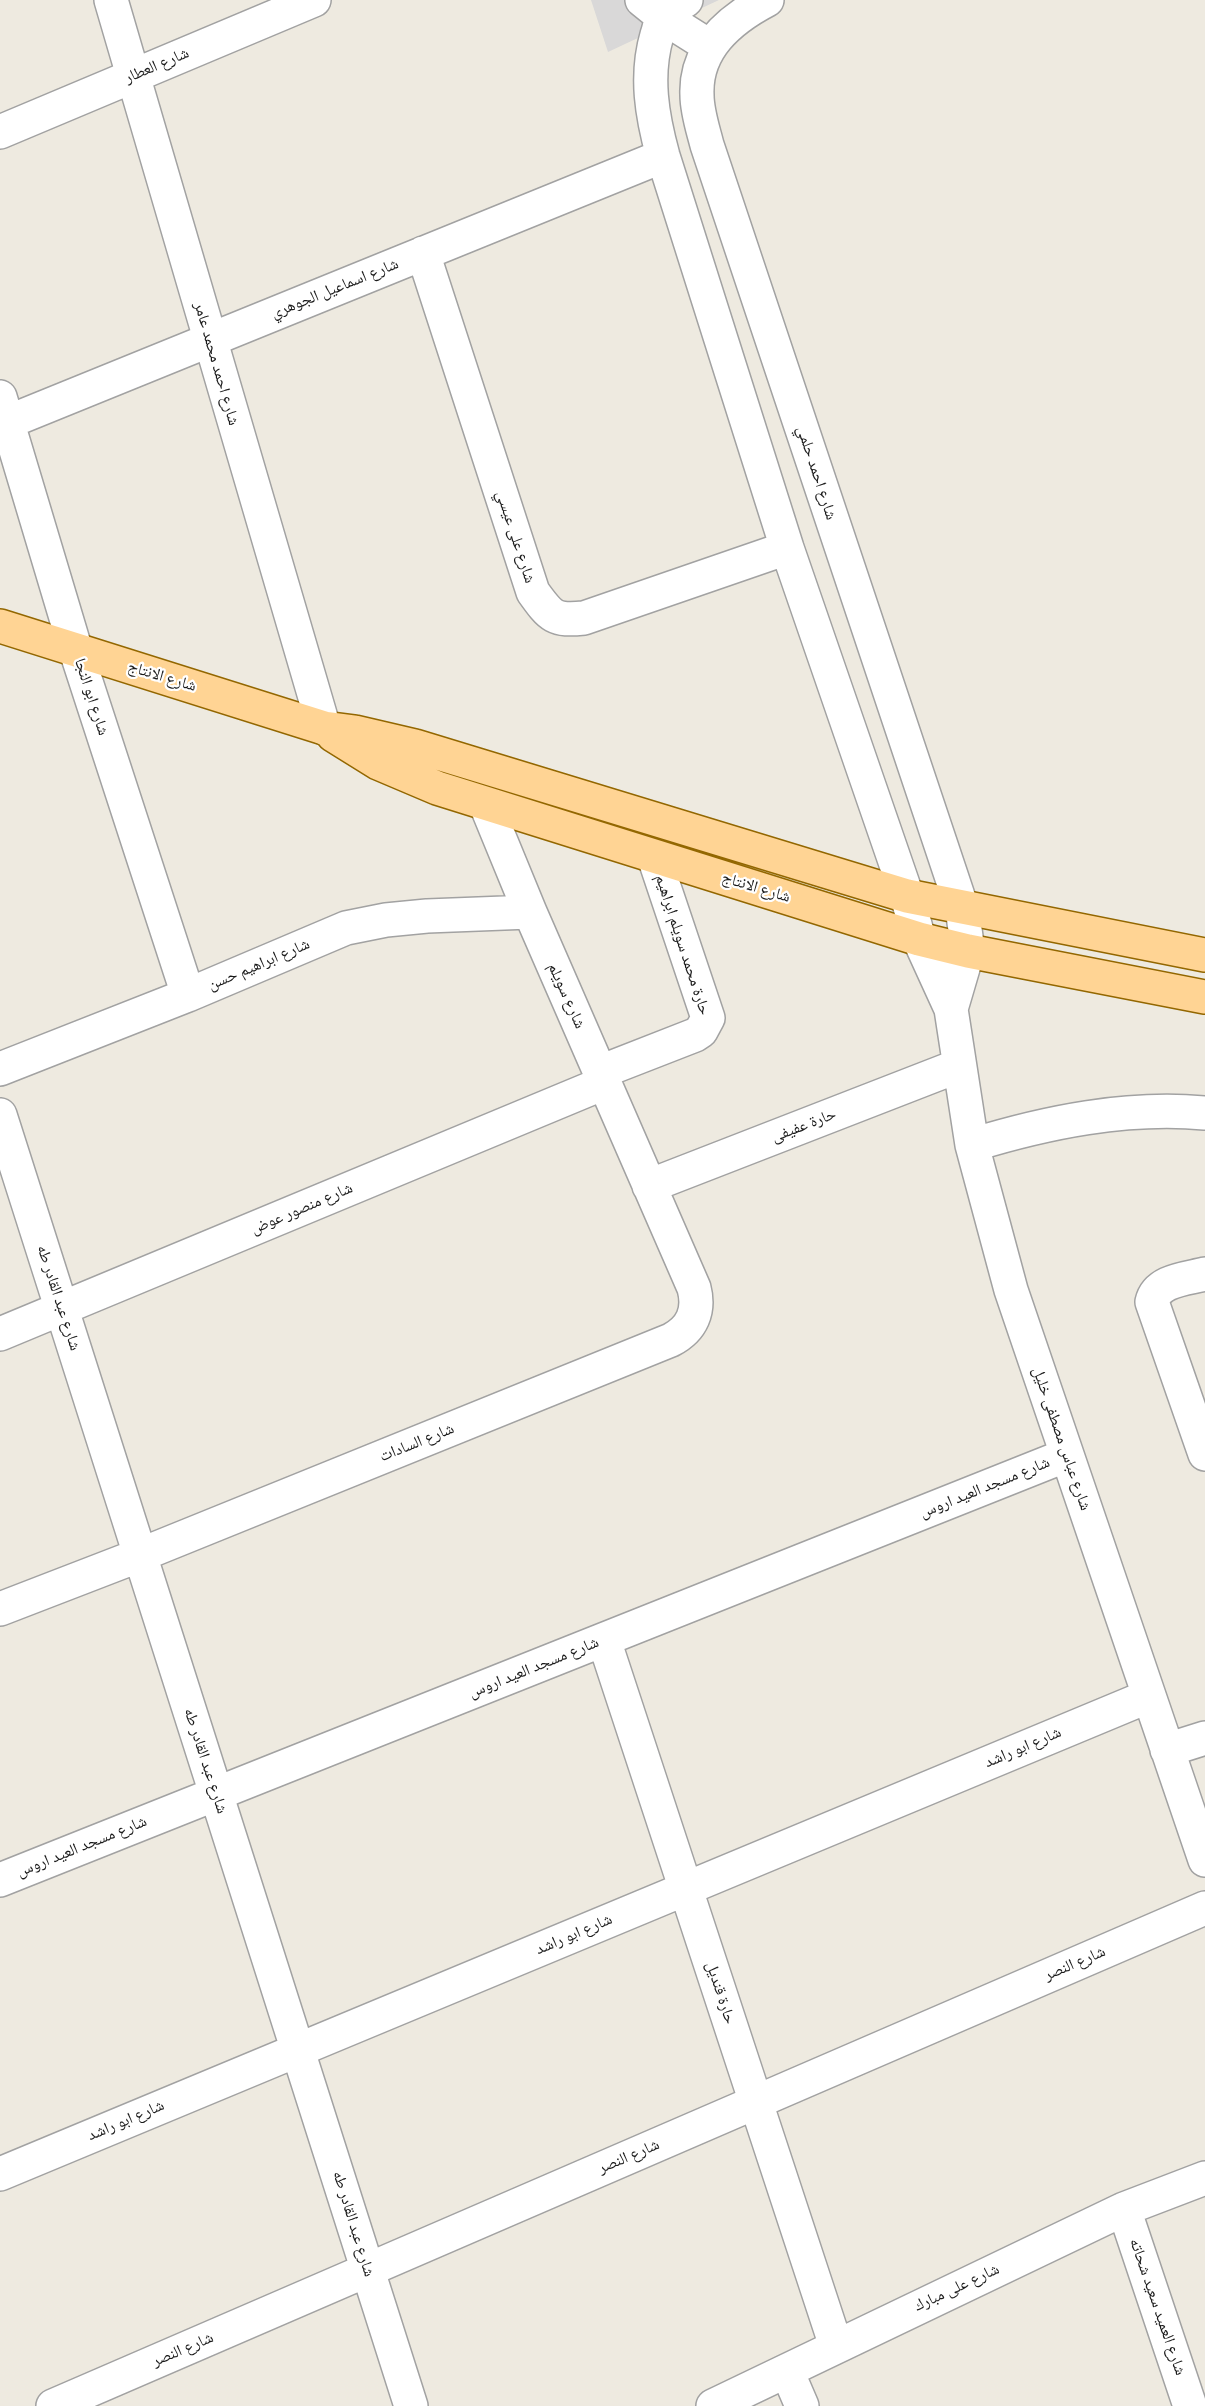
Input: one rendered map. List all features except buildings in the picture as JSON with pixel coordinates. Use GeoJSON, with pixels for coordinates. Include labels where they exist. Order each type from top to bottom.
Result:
{"type":"FeatureCollection","features":[{"type":"Feature","properties":{"kind":"main road","name":"شارع الانتاج"},"geometry":{"type":"LineString","coordinates":[[0,626],[324,728],[355,732],[415,746],[907,896],[1205,955]]}},
{"type":"Feature","properties":{"kind":"main road","name":"شارع الانتاج"},"geometry":{"type":"LineString","coordinates":[[324,728],[350,747],[407,778],[486,805],[919,939],[968,951],[1205,997]]}},
{"type":"Feature","properties":{"kind":"street","name":"شارع احمد محمد عامر"},"geometry":{"type":"LineString","coordinates":[[111,0],[324,728]]}},
{"type":"Feature","properties":{"kind":"street","name":"شارع العطار"},"geometry":{"type":"LineString","coordinates":[[0,132],[314,0]]}},
{"type":"Feature","properties":{"kind":"street"},"geometry":{"type":"LineString","coordinates":[[767,0],[730,23],[709,46],[663,6],[651,70],[650,97],[654,124],[786,548],[907,896],[919,939]]}},
{"type":"Feature","properties":{"kind":"street","name":"شارع احمد حلمي"},"geometry":{"type":"LineString","coordinates":[[709,46],[700,70],[697,95],[707,146],[962,908],[968,951]]}},
{"type":"Feature","properties":{"kind":"street","name":"شارع اسماعيل الجوهري"},"geometry":{"type":"LineString","coordinates":[[4,409],[209,340],[663,156]]}},
{"type":"Feature","properties":{"kind":"street","name":"شارع على عيسي"},"geometry":{"type":"LineString","coordinates":[[423,253],[533,592],[545,609],[562,620],[584,618],[786,548]]}},
{"type":"Feature","properties":{"kind":"street","name":"شارع ابو النجا"},"geometry":{"type":"LineString","coordinates":[[4,409],[76,651],[188,995]]}},
{"type":"Feature","properties":{"kind":"street","name":"شارع سويلم"},"geometry":{"type":"LineString","coordinates":[[486,805],[649,1186]]}},
{"type":"Feature","properties":{"kind":"street","name":"حارة محمد سويلم ابراهيم"},"geometry":{"type":"LineString","coordinates":[[602,1078],[695,1035],[701,1031],[708,1018],[654,857]]}},
{"type":"Feature","properties":{"kind":"street","name":"شارع ابراهيم حسن"},"geometry":{"type":"LineString","coordinates":[[0,1069],[188,995],[346,928],[386,920],[427,916],[530,912]]}},
{"type":"Feature","properties":{"kind":"street","name":"شارع عباس مصطفى خليل"},"geometry":{"type":"LineString","coordinates":[[919,939],[951,1009],[972,1145],[1011,1290],[1205,1860]]}},
{"type":"Feature","properties":{"kind":"street","name":"شارع عباس مصطفى خليل"},"geometry":{"type":"LineString","coordinates":[[951,1009],[968,951]]}},
{"type":"Feature","properties":{"kind":"street","name":"حارة عفيفى"},"geometry":{"type":"LineString","coordinates":[[649,1186],[958,1066]]}},
{"type":"Feature","properties":{"kind":"street","name":"شارع منصور عوض"},"geometry":{"type":"LineString","coordinates":[[0,1334],[62,1310],[602,1078]]}},
{"type":"Feature","properties":{"kind":"street"},"geometry":{"type":"LineString","coordinates":[[972,1145],[1056,1122],[1102,1115],[1148,1112],[1205,1113]]}},
{"type":"Feature","properties":{"kind":"street","name":"شارع عبد القادر طه"},"geometry":{"type":"LineString","coordinates":[[0,1116],[411,2406]]}},
{"type":"Feature","properties":{"kind":"street","name":"شارع السادات"},"geometry":{"type":"LineString","coordinates":[[0,1609],[140,1555],[680,1335],[694,1318],[697,1298],[649,1186]]}},
{"type":"Feature","properties":{"kind":"street"},"geometry":{"type":"LineString","coordinates":[[1205,1274],[1164,1285],[1156,1292],[1152,1302],[1205,1454]]}},
{"type":"Feature","properties":{"kind":"street","name":"شارع مسجد العيد اروس"},"geometry":{"type":"LineString","coordinates":[[0,1880],[1067,1455]]}},
{"type":"Feature","properties":{"kind":"street","name":"حارة قنديل"},"geometry":{"type":"LineString","coordinates":[[604,1640],[836,2346]]}},
{"type":"Feature","properties":{"kind":"street","name":"شارع ابو راشد"},"geometry":{"type":"LineString","coordinates":[[0,2174],[1149,1696]]}},
{"type":"Feature","properties":{"kind":"street"},"geometry":{"type":"LineString","coordinates":[[1167,1750],[1205,1738]]}},
{"type":"Feature","properties":{"kind":"street","name":"شارع النصر"},"geometry":{"type":"LineString","coordinates":[[53,2406],[1205,1908]]}},
{"type":"Feature","properties":{"kind":"street","name":"شارع على مبارك"},"geometry":{"type":"LineString","coordinates":[[713,2406],[1124,2209],[1205,2178]]}},
{"type":"Feature","properties":{"kind":"street","name":"شارع العميد سعيد شحاته"},"geometry":{"type":"LineString","coordinates":[[1124,2209],[1190,2406]]}},
{"type":"Feature","properties":{"kind":"street"},"geometry":{"type":"LineString","coordinates":[[786,2371],[802,2406]]}},
{"type":"Feature","properties":{"kind":"shaded area"},"geometry":{"type":"Polygon","coordinates":[[[591,0],[719,0],[608,52],[591,0]]]}}]}
